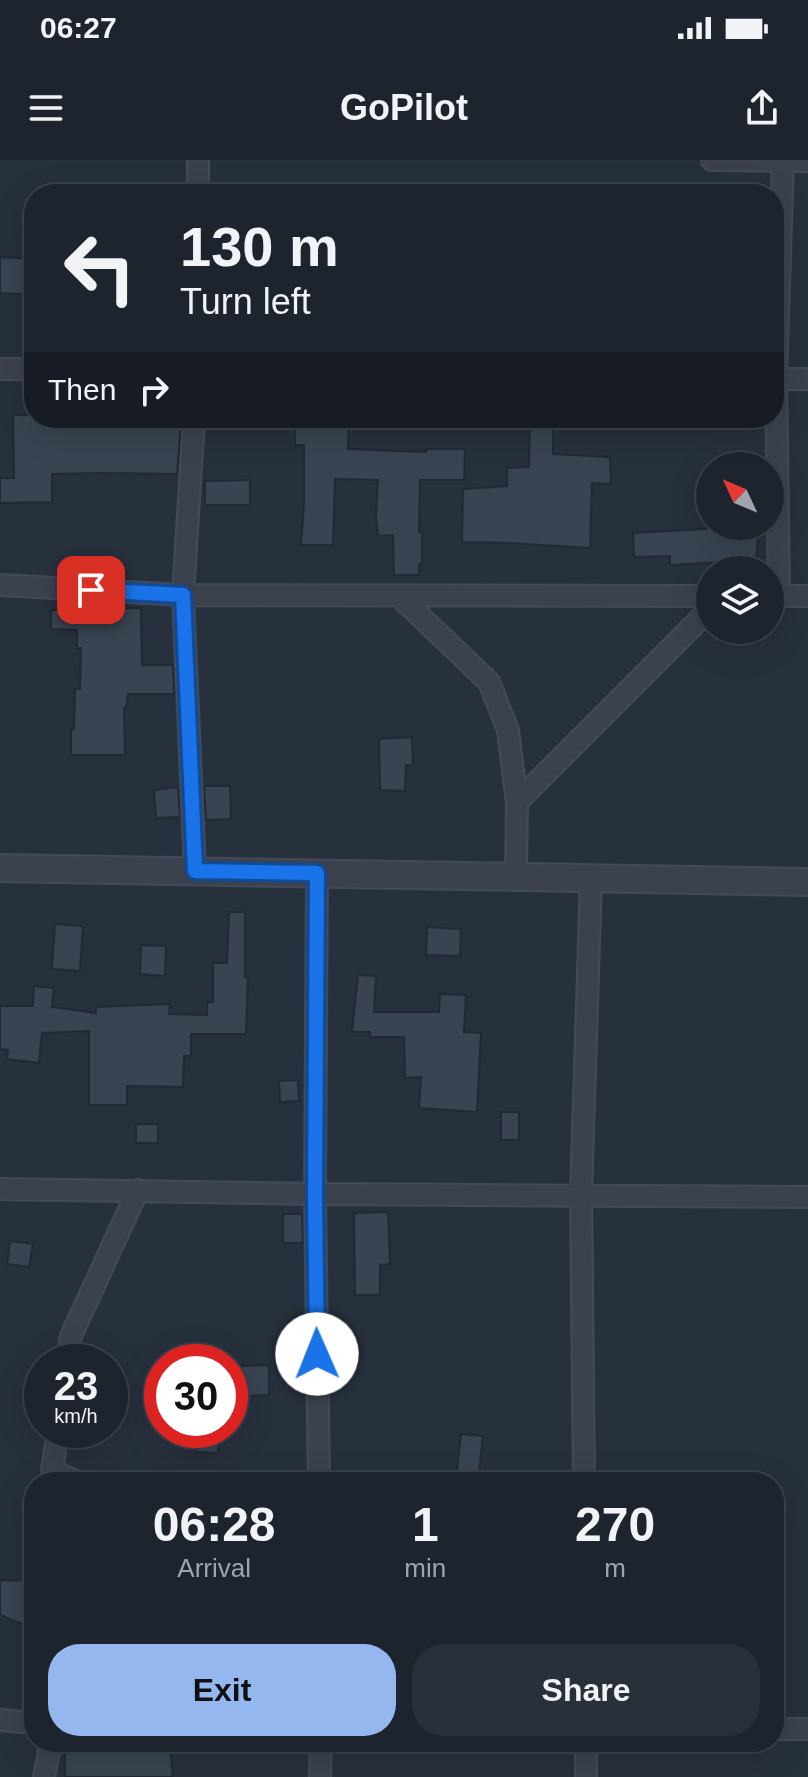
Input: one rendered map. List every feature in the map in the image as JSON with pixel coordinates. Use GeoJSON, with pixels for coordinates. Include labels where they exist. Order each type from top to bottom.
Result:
{"type":"FeatureCollection","features":[{"type":"Feature","properties":{"kind":"street"},"geometry":{"type":"LineString","coordinates":[[198,160],[198,184]]}},
{"type":"Feature","properties":{"kind":"street"},"geometry":{"type":"LineString","coordinates":[[712,160],[808,161]]}},
{"type":"Feature","properties":{"kind":"street"},"geometry":{"type":"LineString","coordinates":[[782,184],[783,160]]}},
{"type":"Feature","properties":{"kind":"street"},"geometry":{"type":"LineString","coordinates":[[0,369],[24,369]]}},
{"type":"Feature","properties":{"kind":"street"},"geometry":{"type":"LineString","coordinates":[[784,379],[808,379]]}},
{"type":"Feature","properties":{"kind":"street"},"geometry":{"type":"LineString","coordinates":[[193,428],[183,595],[195,871]]}},
{"type":"Feature","properties":{"kind":"street"},"geometry":{"type":"LineString","coordinates":[[774,556],[775,428]]}},
{"type":"Feature","properties":{"kind":"street"},"geometry":{"type":"LineString","coordinates":[[0,585],[183,595],[696,596]]}},
{"type":"Feature","properties":{"kind":"street"},"geometry":{"type":"LineString","coordinates":[[399,596],[489,682],[508,730],[517,802],[516,877]]}},
{"type":"Feature","properties":{"kind":"street"},"geometry":{"type":"LineString","coordinates":[[784,596],[808,596]]}},
{"type":"Feature","properties":{"kind":"street"},"geometry":{"type":"LineString","coordinates":[[517,802],[696,623]]}},
{"type":"Feature","properties":{"kind":"street"},"geometry":{"type":"LineString","coordinates":[[0,868],[808,882]]}},
{"type":"Feature","properties":{"kind":"street"},"geometry":{"type":"LineString","coordinates":[[317,873],[315,1194],[319,1472]]}},
{"type":"Feature","properties":{"kind":"street"},"geometry":{"type":"LineString","coordinates":[[584,1472],[581,1195],[591,878]]}},
{"type":"Feature","properties":{"kind":"street"},"geometry":{"type":"LineString","coordinates":[[0,1189],[808,1197]]}},
{"type":"Feature","properties":{"kind":"street"},"geometry":{"type":"LineString","coordinates":[[70,1344],[138,1190]]}},
{"type":"Feature","properties":{"kind":"street"},"geometry":{"type":"LineString","coordinates":[[55,1448],[52,1470],[56,1472]]}},
{"type":"Feature","properties":{"kind":"street"},"geometry":{"type":"LineString","coordinates":[[0,1720],[24,1722]]}},
{"type":"Feature","properties":{"kind":"street"},"geometry":{"type":"LineString","coordinates":[[784,1729],[808,1729]]}},
{"type":"Feature","properties":{"kind":"street"},"geometry":{"type":"LineString","coordinates":[[44,1777],[49,1752]]}},
{"type":"Feature","properties":{"kind":"street"},"geometry":{"type":"LineString","coordinates":[[320,1777],[321,1752]]}},
{"type":"Feature","properties":{"kind":"street"},"geometry":{"type":"LineString","coordinates":[[586,1752],[586,1777]]}},
{"type":"Feature","properties":{"kind":"building"},"geometry":{"type":"Polygon","coordinates":[[[0,257],[24,258],[24,294],[0,293],[0,257]]]}},
{"type":"Feature","properties":{"kind":"building"},"geometry":{"type":"Polygon","coordinates":[[[13,415],[24,415],[24,428],[181,428],[177,474],[52,474],[52,502],[0,503],[0,478],[14,478],[13,415]]]}},
{"type":"Feature","properties":{"kind":"building"},"geometry":{"type":"Polygon","coordinates":[[[295,428],[349,428],[348,449],[426,452],[426,449],[465,449],[464,480],[420,480],[422,564],[419,564],[419,575],[394,575],[393,535],[378,536],[378,480],[335,479],[333,545],[301,545],[304,445],[295,445],[295,428]]]}},
{"type":"Feature","properties":{"kind":"building"},"geometry":{"type":"Polygon","coordinates":[[[530,428],[553,428],[553,454],[610,457],[611,484],[592,483],[590,548],[462,542],[463,489],[507,486],[507,468],[529,467],[530,428]]]}},
{"type":"Feature","properties":{"kind":"building"},"geometry":{"type":"Polygon","coordinates":[[[250,480],[250,505],[205,505],[205,481],[250,480]]]}},
{"type":"Feature","properties":{"kind":"building"},"geometry":{"type":"Polygon","coordinates":[[[696,529],[696,540],[758,540],[756,556],[696,556],[696,563],[670,565],[670,556],[634,557],[633,533],[696,529]]]}},
{"type":"Feature","properties":{"kind":"building"},"geometry":{"type":"Polygon","coordinates":[[[141,608],[142,665],[173,665],[174,694],[128,694],[124,708],[125,755],[71,755],[75,689],[80,689],[81,648],[77,648],[77,630],[51,629],[51,610],[141,608]]]}},
{"type":"Feature","properties":{"kind":"building"},"geometry":{"type":"Polygon","coordinates":[[[412,737],[413,765],[406,765],[405,791],[380,790],[379,739],[412,737]]]}},
{"type":"Feature","properties":{"kind":"building"},"geometry":{"type":"Polygon","coordinates":[[[204,786],[230,786],[231,819],[206,820],[204,786]]]}},
{"type":"Feature","properties":{"kind":"building"},"geometry":{"type":"Polygon","coordinates":[[[178,787],[180,817],[156,818],[154,790],[178,787]]]}},
{"type":"Feature","properties":{"kind":"building"},"geometry":{"type":"Polygon","coordinates":[[[229,912],[245,912],[245,977],[248,977],[246,1034],[191,1034],[191,1056],[184,1056],[183,1087],[127,1086],[127,1105],[89,1105],[89,1031],[42,1033],[39,1063],[7,1059],[8,1050],[0,1049],[0,1006],[33,1006],[34,986],[54,988],[52,1007],[96,1013],[96,1007],[170,1004],[169,1014],[207,1015],[207,1003],[213,1002],[213,963],[227,963],[229,912]]]}},
{"type":"Feature","properties":{"kind":"building"},"geometry":{"type":"Polygon","coordinates":[[[55,924],[83,926],[80,971],[52,969],[55,924]]]}},
{"type":"Feature","properties":{"kind":"building"},"geometry":{"type":"Polygon","coordinates":[[[427,927],[461,929],[460,956],[426,955],[427,927]]]}},
{"type":"Feature","properties":{"kind":"building"},"geometry":{"type":"Polygon","coordinates":[[[141,945],[166,946],[165,976],[140,974],[141,945]]]}},
{"type":"Feature","properties":{"kind":"building"},"geometry":{"type":"Polygon","coordinates":[[[358,975],[376,976],[374,1012],[439,1012],[440,994],[466,995],[464,1032],[481,1033],[477,1112],[419,1108],[421,1077],[405,1078],[404,1037],[370,1037],[370,1032],[352,1032],[358,975]]]}},
{"type":"Feature","properties":{"kind":"building"},"geometry":{"type":"Polygon","coordinates":[[[298,1080],[299,1101],[280,1102],[279,1081],[298,1080]]]}},
{"type":"Feature","properties":{"kind":"building"},"geometry":{"type":"Polygon","coordinates":[[[501,1112],[519,1112],[519,1140],[501,1140],[501,1112]]]}},
{"type":"Feature","properties":{"kind":"building"},"geometry":{"type":"Polygon","coordinates":[[[136,1124],[158,1124],[158,1143],[136,1143],[136,1124]]]}},
{"type":"Feature","properties":{"kind":"building"},"geometry":{"type":"Polygon","coordinates":[[[388,1212],[390,1264],[380,1265],[380,1295],[355,1295],[354,1213],[388,1212]]]}},
{"type":"Feature","properties":{"kind":"building"},"geometry":{"type":"Polygon","coordinates":[[[283,1214],[302,1214],[303,1243],[283,1243],[283,1214]]]}},
{"type":"Feature","properties":{"kind":"building"},"geometry":{"type":"Polygon","coordinates":[[[10,1241],[33,1244],[29,1267],[7,1264],[10,1241]]]}},
{"type":"Feature","properties":{"kind":"building"},"geometry":{"type":"Polygon","coordinates":[[[269,1365],[269,1395],[248,1396],[248,1366],[269,1365]]]}},
{"type":"Feature","properties":{"kind":"building"},"geometry":{"type":"Polygon","coordinates":[[[461,1434],[483,1436],[479,1472],[457,1472],[461,1434]]]}},
{"type":"Feature","properties":{"kind":"building"},"geometry":{"type":"Polygon","coordinates":[[[196,1448],[218,1448],[218,1453],[196,1452],[196,1448]]]}},
{"type":"Feature","properties":{"kind":"building"},"geometry":{"type":"Polygon","coordinates":[[[0,1580],[24,1581],[24,1625],[0,1615],[0,1580]]]}},
{"type":"Feature","properties":{"kind":"building"},"geometry":{"type":"Polygon","coordinates":[[[65,1752],[170,1752],[173,1777],[65,1777],[65,1752]]]}},
{"type":"Feature","properties":{"kind":"route"},"geometry":{"type":"LineString","coordinates":[[91,590],[183,595],[195,871],[317,873],[317,1354]]}}]}
